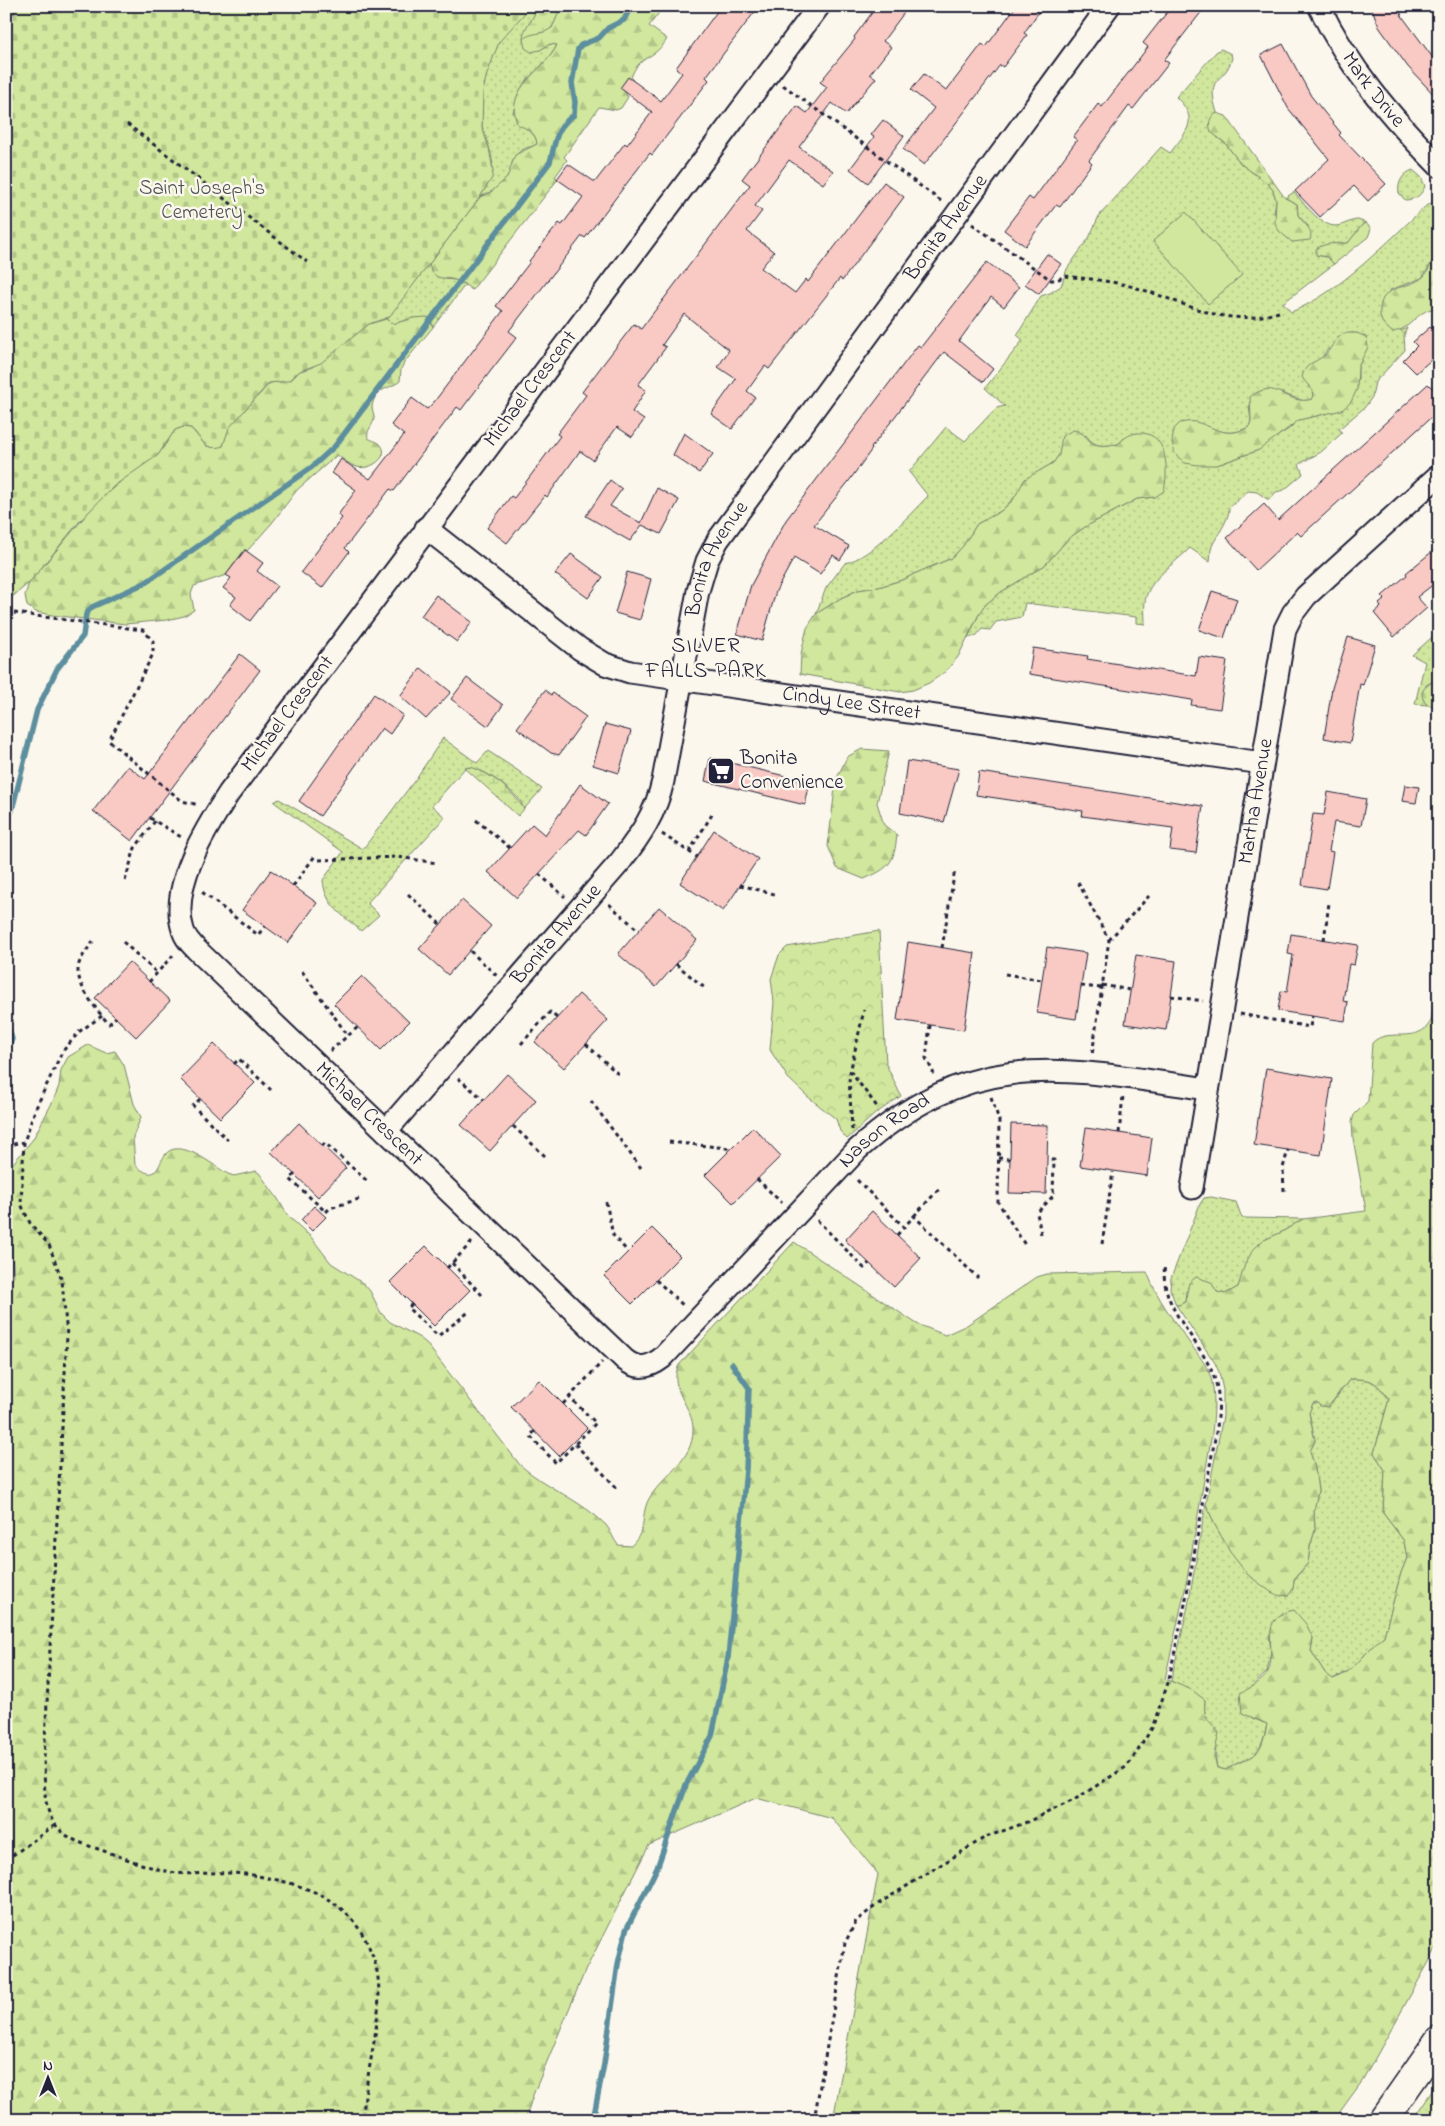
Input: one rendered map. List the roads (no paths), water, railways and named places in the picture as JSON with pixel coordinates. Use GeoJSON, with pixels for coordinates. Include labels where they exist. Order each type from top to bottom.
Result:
{"type":"FeatureCollection","features":[{"type":"Feature","properties":{"kind":"main road"},"geometry":{"type":"LineString","coordinates":[[1383,2120],[1439,2040]]}},
{"type":"Feature","properties":{"kind":"street","name":"Michael Crescent"},"geometry":{"type":"LineString","coordinates":[[642,1367],[629,1363],[614,1349],[187,940],[180,912],[181,892],[198,847],[218,810],[426,528],[819,6]]}},
{"type":"Feature","properties":{"kind":"street","name":"Bonita Avenue"},"geometry":{"type":"LineString","coordinates":[[386,1131],[620,862],[648,824],[660,797],[700,579],[718,540],[1109,6]]}},
{"type":"Feature","properties":{"kind":"street","name":"Mark Drive"},"geometry":{"type":"LineString","coordinates":[[1319,6],[1340,46],[1369,87],[1408,135],[1439,166]]}},
{"type":"Feature","properties":{"kind":"street","name":"Martha Avenue"},"geometry":{"type":"LineString","coordinates":[[1192,1188],[1285,629],[1293,613],[1311,591],[1439,476]]}},
{"type":"Feature","properties":{"kind":"street","name":"Cindy Lee Street"},"geometry":{"type":"LineString","coordinates":[[426,528],[594,658],[630,672],[1262,763]]}},
{"type":"Feature","properties":{"kind":"street","name":"Nason Road"},"geometry":{"type":"LineString","coordinates":[[642,1367],[653,1365],[662,1358],[848,1159],[890,1123],[910,1109],[942,1092],[985,1078],[1028,1071],[1089,1072],[1208,1089]]}},
{"type":"Feature","properties":{"kind":"waterway"},"geometry":{"type":"LineString","coordinates":[[6,834],[37,710],[57,669],[83,636],[86,614],[92,607],[145,583],[312,467],[335,446],[550,162],[560,130],[574,115],[575,102],[572,83],[578,49],[581,45],[599,38],[608,28],[624,20],[631,6]]}},
{"type":"Feature","properties":{"kind":"waterway"},"geometry":{"type":"LineString","coordinates":[[6,1019],[12,1039],[6,1053]]}},
{"type":"Feature","properties":{"kind":"waterway"},"geometry":{"type":"LineString","coordinates":[[593,2120],[604,2064],[618,1964],[626,1930],[657,1868],[686,1785],[712,1736],[728,1658],[746,1470],[749,1388],[732,1364]]}},
{"type":"Feature","properties":{"kind":"place","name":"Bonita Convenience"},"geometry":{"type":"Point","coordinates":[721,771]}},
{"type":"Feature","properties":{"kind":"district","name":"SILVER FALLS PARK"},"geometry":{"type":"Point","coordinates":[706,660]}},
{"type":"Feature","properties":{"kind":"park label","name":"Saint Joseph's Cemetery"},"geometry":{"type":"Point","coordinates":[202,201]}}]}
